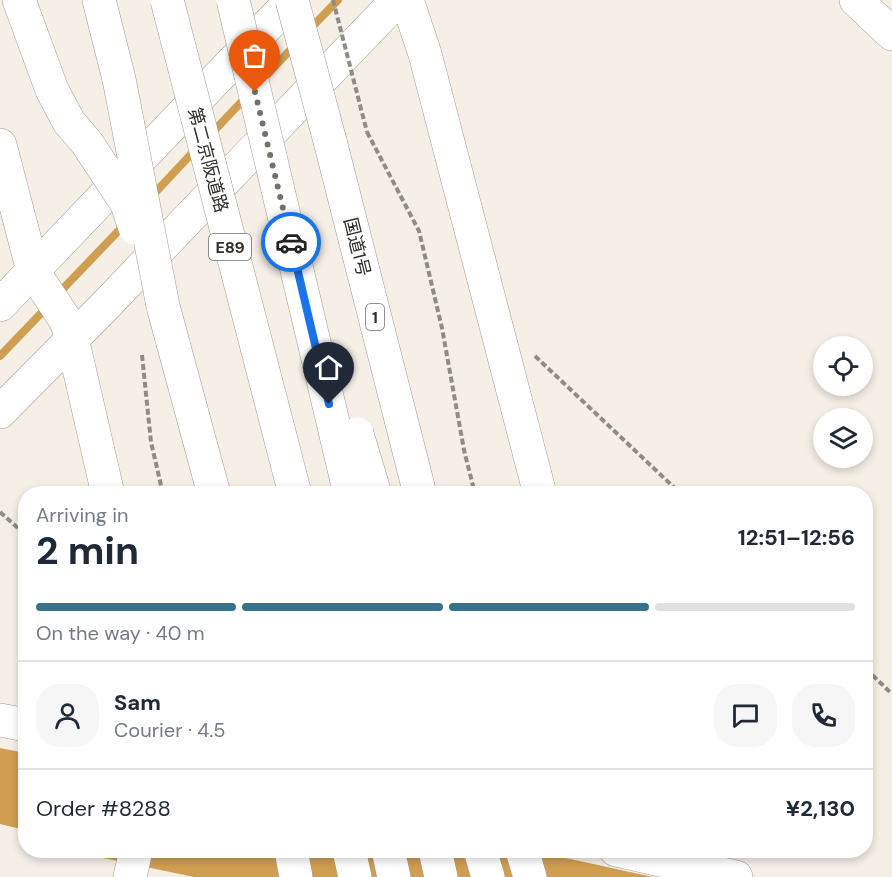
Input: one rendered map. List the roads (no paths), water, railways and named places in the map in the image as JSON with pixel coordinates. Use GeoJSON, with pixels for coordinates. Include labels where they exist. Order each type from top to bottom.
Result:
{"type":"FeatureCollection","features":[{"type":"Feature","properties":{"kind":"main road"},"geometry":{"type":"LineString","coordinates":[[19,0],[52,90],[69,122],[87,143],[127,204],[163,306]]}},
{"type":"Feature","properties":{"kind":"main road"},"geometry":{"type":"LineString","coordinates":[[99,0],[119,78],[163,306],[158,345],[211,486]]}},
{"type":"Feature","properties":{"kind":"main road","name":"第二京阪道路"},"geometry":{"type":"LineString","coordinates":[[167,0],[293,486]]}},
{"type":"Feature","properties":{"kind":"main road"},"geometry":{"type":"LineString","coordinates":[[233,0],[348,486]]}},
{"type":"Feature","properties":{"kind":"main road"},"geometry":{"type":"LineString","coordinates":[[0,305],[36,276],[292,0]]}},
{"type":"Feature","properties":{"kind":"main road","name":"国道1号"},"geometry":{"type":"LineString","coordinates":[[292,0],[418,486]]}},
{"type":"Feature","properties":{"kind":"main road"},"geometry":{"type":"LineString","coordinates":[[0,412],[69,329],[397,0]]}},
{"type":"Feature","properties":{"kind":"main road"},"geometry":{"type":"LineString","coordinates":[[407,0],[425,54],[538,486]]}},
{"type":"Feature","properties":{"kind":"main road"},"geometry":{"type":"LineString","coordinates":[[856,0],[892,34]]}},
{"type":"Feature","properties":{"kind":"main road"},"geometry":{"type":"LineString","coordinates":[[250,70],[373,486]]}},
{"type":"Feature","properties":{"kind":"main road"},"geometry":{"type":"LineString","coordinates":[[190,90],[272,486]]}},
{"type":"Feature","properties":{"kind":"main road"},"geometry":{"type":"LineString","coordinates":[[0,145],[36,276],[69,329],[106,486]]}},
{"type":"Feature","properties":{"kind":"main road"},"geometry":{"type":"LineString","coordinates":[[0,720],[18,723]]}},
{"type":"Feature","properties":{"kind":"main road"},"geometry":{"type":"LineString","coordinates":[[292,858],[296,877]]}},
{"type":"Feature","properties":{"kind":"main road"},"geometry":{"type":"LineString","coordinates":[[351,858],[355,877]]}},
{"type":"Feature","properties":{"kind":"main road"},"geometry":{"type":"LineString","coordinates":[[390,858],[394,877]]}},
{"type":"Feature","properties":{"kind":"main road"},"geometry":{"type":"LineString","coordinates":[[437,858],[441,877]]}},
{"type":"Feature","properties":{"kind":"main road"},"geometry":{"type":"LineString","coordinates":[[482,858],[488,877]]}},
{"type":"Feature","properties":{"kind":"main road"},"geometry":{"type":"LineString","coordinates":[[524,858],[530,877]]}},
{"type":"Feature","properties":{"kind":"main road"},"geometry":{"type":"LineString","coordinates":[[634,859],[736,877]]}},
{"type":"Feature","properties":{"kind":"waterway"},"geometry":{"type":"LineString","coordinates":[[309,30],[338,0]]}},
{"type":"Feature","properties":{"kind":"waterway"},"geometry":{"type":"LineString","coordinates":[[260,82],[296,44]]}},
{"type":"Feature","properties":{"kind":"waterway"},"geometry":{"type":"LineString","coordinates":[[210,135],[247,96]]}},
{"type":"Feature","properties":{"kind":"waterway"},"geometry":{"type":"LineString","coordinates":[[150,198],[197,148]]}},
{"type":"Feature","properties":{"kind":"waterway"},"geometry":{"type":"LineString","coordinates":[[57,295],[125,224]]}},
{"type":"Feature","properties":{"kind":"waterway"},"geometry":{"type":"LineString","coordinates":[[0,356],[49,305]]}}]}
